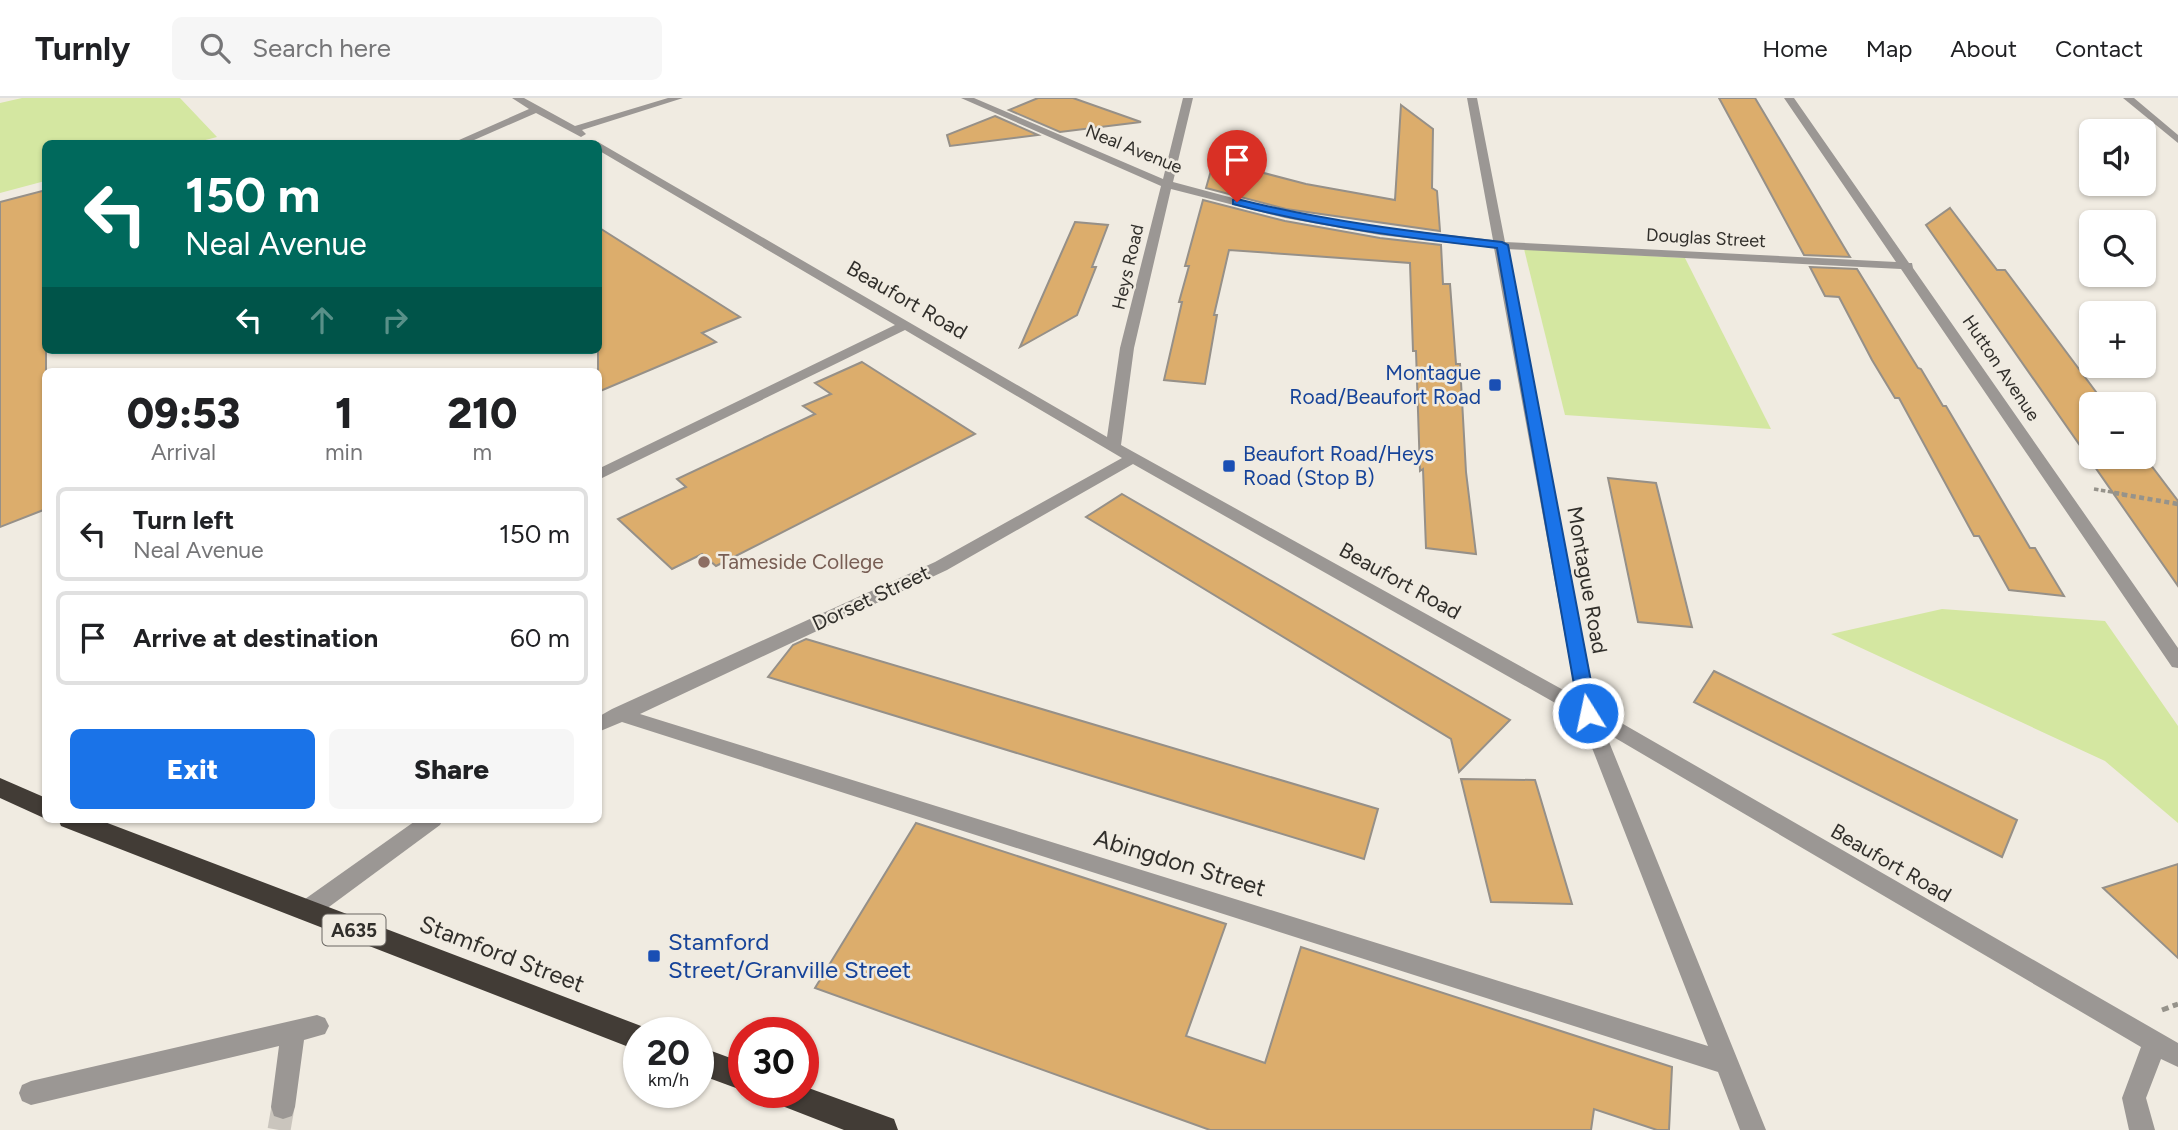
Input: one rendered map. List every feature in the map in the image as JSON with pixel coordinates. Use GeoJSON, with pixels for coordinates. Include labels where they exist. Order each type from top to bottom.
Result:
{"type":"FeatureCollection","features":[{"type":"Feature","properties":{"kind":"highway"},"geometry":{"type":"LineString","coordinates":[[0,788],[42,807]]}},
{"type":"Feature","properties":{"kind":"highway","name":"Stamford Street"},"geometry":{"type":"LineString","coordinates":[[80,823],[623,1032]]}},
{"type":"Feature","properties":{"kind":"highway"},"geometry":{"type":"LineString","coordinates":[[819,1106],[883,1130]]}},
{"type":"Feature","properties":{"kind":"street","name":"Beaufort Road"},"geometry":{"type":"LineString","coordinates":[[517,98],[590,140]]}},
{"type":"Feature","properties":{"kind":"street"},"geometry":{"type":"LineString","coordinates":[[573,130],[678,98]]}},
{"type":"Feature","properties":{"kind":"street","name":"Neal Avenue"},"geometry":{"type":"LineString","coordinates":[[966,98],[1166,184],[1285,215],[1380,231],[1502,245]]}},
{"type":"Feature","properties":{"kind":"street","name":"Heys Road"},"geometry":{"type":"LineString","coordinates":[[1113,447],[1127,348],[1188,98]]}},
{"type":"Feature","properties":{"kind":"street","name":"Montague Road"},"geometry":{"type":"LineString","coordinates":[[1472,98],[1502,245],[1588,713],[1752,1130]]}},
{"type":"Feature","properties":{"kind":"street","name":"Hutton Avenue"},"geometry":{"type":"LineString","coordinates":[[1789,98],[1908,266],[2178,662]]}},
{"type":"Feature","properties":{"kind":"street"},"geometry":{"type":"LineString","coordinates":[[2128,98],[2178,140]]}},
{"type":"Feature","properties":{"kind":"street"},"geometry":{"type":"LineString","coordinates":[[464,140],[536,109]]}},
{"type":"Feature","properties":{"kind":"street","name":"Beaufort Road"},"geometry":{"type":"LineString","coordinates":[[602,147],[1113,447],[1588,713],[2178,1056]]}},
{"type":"Feature","properties":{"kind":"street","name":"Douglas Street"},"geometry":{"type":"LineString","coordinates":[[1502,245],[1908,266]]}},
{"type":"Feature","properties":{"kind":"street"},"geometry":{"type":"LineString","coordinates":[[602,473],[905,325]]}},
{"type":"Feature","properties":{"kind":"street","name":"Dorset Street"},"geometry":{"type":"LineString","coordinates":[[602,722],[941,566],[1135,457]]}},
{"type":"Feature","properties":{"kind":"street","name":"Abingdon Street"},"geometry":{"type":"LineString","coordinates":[[619,714],[1726,1063]]}},
{"type":"Feature","properties":{"kind":"street"},"geometry":{"type":"LineString","coordinates":[[306,911],[427,823]]}},
{"type":"Feature","properties":{"kind":"street"},"geometry":{"type":"LineString","coordinates":[[31,1093],[317,1026]]}},
{"type":"Feature","properties":{"kind":"street"},"geometry":{"type":"LineString","coordinates":[[282,1107],[293,1032]]}},
{"type":"Feature","properties":{"kind":"street"},"geometry":{"type":"LineString","coordinates":[[2142,1130],[2134,1098],[2155,1043]]}},
{"type":"Feature","properties":{"kind":"path"},"geometry":{"type":"LineString","coordinates":[[2055,482],[2178,504]]}},
{"type":"Feature","properties":{"kind":"green space"},"geometry":{"type":"Polygon","coordinates":[[[22,98],[180,98],[217,137],[205,140],[42,140],[42,182],[0,193],[0,103],[22,98]]]}},
{"type":"Feature","properties":{"kind":"green space"},"geometry":{"type":"Polygon","coordinates":[[[1524,249],[1685,258],[1771,429],[1565,415],[1524,249]]]}},
{"type":"Feature","properties":{"kind":"green space"},"geometry":{"type":"Polygon","coordinates":[[[1942,609],[2105,621],[2178,726],[2178,823],[2105,761],[1831,634],[1942,609]]]}},
{"type":"Feature","properties":{"kind":"building"},"geometry":{"type":"Polygon","coordinates":[[[1038,98],[1073,98],[1141,122],[1060,132],[1009,110],[1038,98]]]}},
{"type":"Feature","properties":{"kind":"building"},"geometry":{"type":"Polygon","coordinates":[[[1719,98],[1755,98],[1850,257],[1804,255],[1719,98]]]}},
{"type":"Feature","properties":{"kind":"building"},"geometry":{"type":"Polygon","coordinates":[[[1401,105],[1433,129],[1432,188],[1437,191],[1440,231],[1286,209],[1206,188],[1214,160],[1306,184],[1395,200],[1401,105]]]}},
{"type":"Feature","properties":{"kind":"building"},"geometry":{"type":"Polygon","coordinates":[[[995,116],[1038,135],[950,146],[947,135],[995,116]]]}},
{"type":"Feature","properties":{"kind":"building"},"geometry":{"type":"Polygon","coordinates":[[[42,191],[42,354],[46,354],[46,368],[42,368],[42,511],[0,527],[0,202],[42,191]]]}},
{"type":"Feature","properties":{"kind":"building"},"geometry":{"type":"Polygon","coordinates":[[[1203,200],[1285,221],[1380,238],[1441,245],[1443,284],[1450,284],[1456,364],[1460,364],[1466,472],[1476,554],[1426,548],[1410,263],[1229,250],[1214,315],[1217,315],[1205,384],[1164,380],[1189,266],[1185,266],[1203,200]]]}},
{"type":"Feature","properties":{"kind":"building"},"geometry":{"type":"Polygon","coordinates":[[[1950,208],[1997,270],[2005,270],[2079,369],[2079,378],[2086,378],[2096,392],[2079,392],[2079,444],[1926,225],[1950,208]]]}},
{"type":"Feature","properties":{"kind":"building"},"geometry":{"type":"Polygon","coordinates":[[[1075,222],[1108,225],[1092,267],[1096,267],[1077,315],[1020,347],[1075,222]]]}},
{"type":"Feature","properties":{"kind":"building"},"geometry":{"type":"Polygon","coordinates":[[[602,230],[740,317],[702,333],[716,342],[602,390],[602,368],[598,368],[598,354],[602,354],[602,230]]]}},
{"type":"Feature","properties":{"kind":"building"},"geometry":{"type":"Polygon","coordinates":[[[1810,267],[1857,269],[1918,368],[1943,406],[1946,406],[2030,548],[2035,548],[2064,596],[2009,590],[1979,536],[1974,536],[1899,398],[1895,398],[1872,360],[1839,297],[1825,296],[1810,267]]]}},
{"type":"Feature","properties":{"kind":"building"},"geometry":{"type":"Polygon","coordinates":[[[862,362],[975,434],[716,566],[702,554],[672,569],[618,519],[686,487],[677,479],[815,414],[803,406],[831,394],[815,383],[862,362]]]}},
{"type":"Feature","properties":{"kind":"building"},"geometry":{"type":"Polygon","coordinates":[[[2096,469],[2154,469],[2178,501],[2178,586],[2096,469]]]}},
{"type":"Feature","properties":{"kind":"building"},"geometry":{"type":"Polygon","coordinates":[[[1608,478],[1656,483],[1692,627],[1638,622],[1608,478]]]}},
{"type":"Feature","properties":{"kind":"building"},"geometry":{"type":"Polygon","coordinates":[[[1122,494],[1510,720],[1459,772],[1451,739],[1086,517],[1122,494]]]}},
{"type":"Feature","properties":{"kind":"building"},"geometry":{"type":"Polygon","coordinates":[[[806,639],[1378,809],[1364,859],[768,677],[793,645],[806,639]]]}},
{"type":"Feature","properties":{"kind":"building"},"geometry":{"type":"Polygon","coordinates":[[[1714,671],[2017,820],[2002,857],[1694,702],[1714,671]]]}},
{"type":"Feature","properties":{"kind":"building"},"geometry":{"type":"Polygon","coordinates":[[[1461,779],[1535,780],[1572,904],[1491,902],[1461,779]]]}},
{"type":"Feature","properties":{"kind":"building"},"geometry":{"type":"Polygon","coordinates":[[[916,823],[1226,924],[1186,1036],[1265,1063],[1301,947],[1672,1067],[1669,1130],[1657,1130],[1594,1109],[1591,1130],[1210,1130],[815,988],[916,823]]]}},
{"type":"Feature","properties":{"kind":"building"},"geometry":{"type":"Polygon","coordinates":[[[2178,864],[2178,958],[2103,888],[2178,864]]]}},
{"type":"Feature","properties":{"kind":"tunnel"},"geometry":{"type":"LineString","coordinates":[[279,1130],[283,1107]]}},
{"type":"Feature","properties":{"kind":"place","name":"Montague Road/Beaufort Road"},"geometry":{"type":"Point","coordinates":[1495,385]}},
{"type":"Feature","properties":{"kind":"place","name":"Beaufort Road/Heys Road (Stop B)"},"geometry":{"type":"Point","coordinates":[1229,466]}},
{"type":"Feature","properties":{"kind":"place","name":"Tameside College"},"geometry":{"type":"Point","coordinates":[704,562]}},
{"type":"Feature","properties":{"kind":"place","name":"Stamford Street/Granville Street"},"geometry":{"type":"Point","coordinates":[654,956]}},
{"type":"Feature","properties":{"kind":"route"},"geometry":{"type":"LineString","coordinates":[[1237,202],[1285,215],[1380,231],[1502,245],[1588,713]]}}]}
